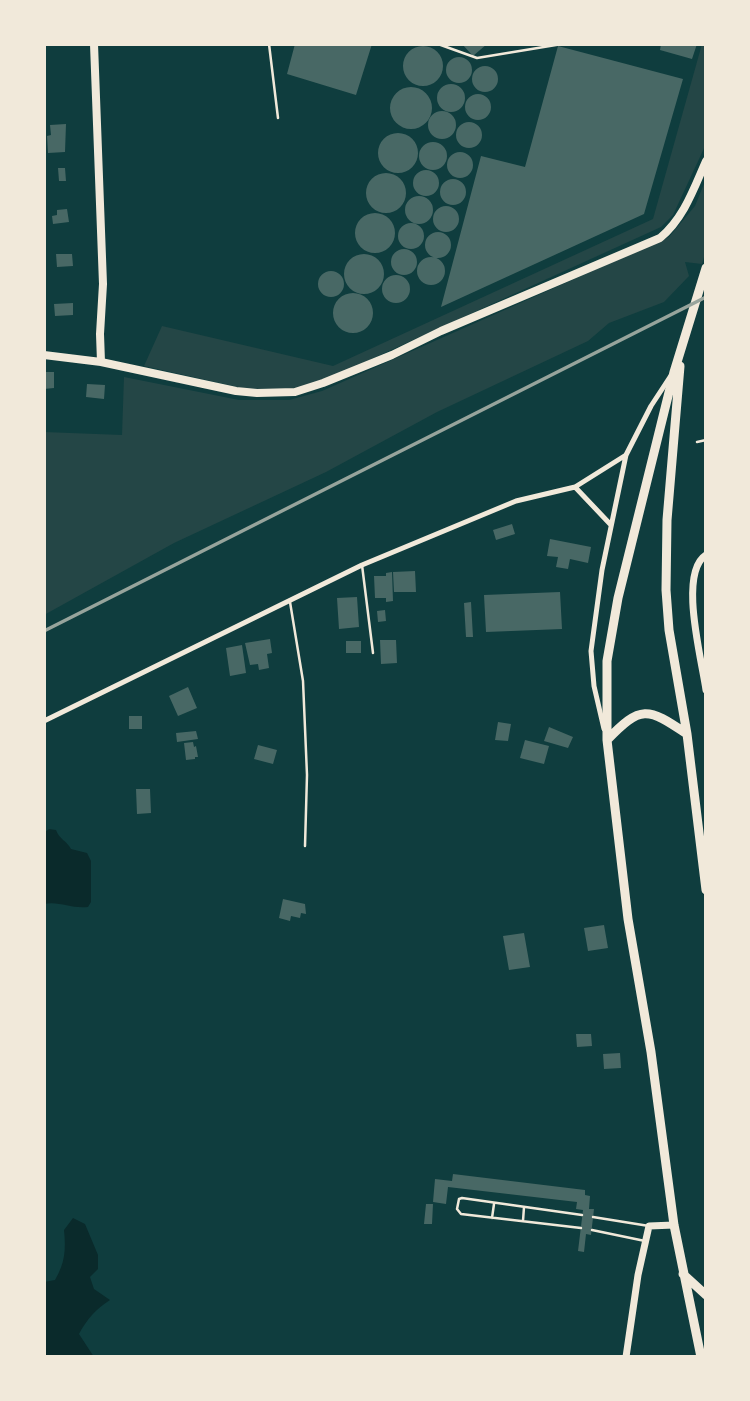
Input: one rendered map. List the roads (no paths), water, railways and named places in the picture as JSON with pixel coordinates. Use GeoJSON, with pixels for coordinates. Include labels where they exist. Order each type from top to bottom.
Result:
{"type":"FeatureCollection","features":[{"type":"Feature","properties":{"kind":"highway"},"geometry":{"type":"LineString","coordinates":[[701,1357],[674,1225],[628,919],[607,740],[607,661],[618,598],[674,372],[680,360],[706,268]]}},
{"type":"Feature","properties":{"kind":"highway"},"geometry":{"type":"LineString","coordinates":[[680,360],[667,520],[666,590],[669,629],[687,734],[706,890]]}},
{"type":"Feature","properties":{"kind":"highway"},"geometry":{"type":"LineString","coordinates":[[607,740],[632,716],[645,712],[661,717],[687,734]]}},
{"type":"Feature","properties":{"kind":"highway"},"geometry":{"type":"LineString","coordinates":[[682,1272],[706,1295]]}},
{"type":"Feature","properties":{"kind":"main road"},"geometry":{"type":"LineString","coordinates":[[94,44],[103,284],[101,362]]}},
{"type":"Feature","properties":{"kind":"main road"},"geometry":{"type":"LineString","coordinates":[[44,355],[101,362],[236,391],[279,393],[308,389],[660,237],[672,228],[681,216],[706,161]]}},
{"type":"Feature","properties":{"kind":"street"},"geometry":{"type":"LineString","coordinates":[[607,740],[594,686],[591,651],[602,570],[626,455],[660,390],[674,372]]}},
{"type":"Feature","properties":{"kind":"street"},"geometry":{"type":"LineString","coordinates":[[44,721],[362,565],[516,501],[575,487],[626,455]]}},
{"type":"Feature","properties":{"kind":"street"},"geometry":{"type":"LineString","coordinates":[[575,487],[611,525]]}},
{"type":"Feature","properties":{"kind":"street"},"geometry":{"type":"LineString","coordinates":[[706,555],[702,556],[694,571],[691,594],[706,690]]}},
{"type":"Feature","properties":{"kind":"street"},"geometry":{"type":"LineString","coordinates":[[626,1357],[638,1275],[649,1226],[674,1225]]}},
{"type":"Feature","properties":{"kind":"lane"},"geometry":{"type":"LineString","coordinates":[[269,44],[278,118]]}},
{"type":"Feature","properties":{"kind":"lane"},"geometry":{"type":"LineString","coordinates":[[438,44],[477,58],[562,44]]}},
{"type":"Feature","properties":{"kind":"lane"},"geometry":{"type":"LineString","coordinates":[[584,44],[606,44]]}},
{"type":"Feature","properties":{"kind":"lane"},"geometry":{"type":"LineString","coordinates":[[697,442],[706,440]]}},
{"type":"Feature","properties":{"kind":"lane"},"geometry":{"type":"LineString","coordinates":[[362,565],[373,653]]}},
{"type":"Feature","properties":{"kind":"lane"},"geometry":{"type":"LineString","coordinates":[[290,599],[303,681],[307,775],[305,846]]}},
{"type":"Feature","properties":{"kind":"lane"},"geometry":{"type":"LineString","coordinates":[[581,1228],[461,1214],[457,1209],[459,1199],[462,1198],[582,1215]]}},
{"type":"Feature","properties":{"kind":"lane"},"geometry":{"type":"LineString","coordinates":[[492,1218],[494,1202]]}},
{"type":"Feature","properties":{"kind":"lane"},"geometry":{"type":"LineString","coordinates":[[523,1221],[524,1207]]}},
{"type":"Feature","properties":{"kind":"lane"},"geometry":{"type":"LineString","coordinates":[[593,1217],[649,1226]]}},
{"type":"Feature","properties":{"kind":"lane"},"geometry":{"type":"LineString","coordinates":[[592,1230],[645,1241]]}},
{"type":"Feature","properties":{"kind":"railway"},"geometry":{"type":"LineString","coordinates":[[44,631],[706,297]]}}]}
